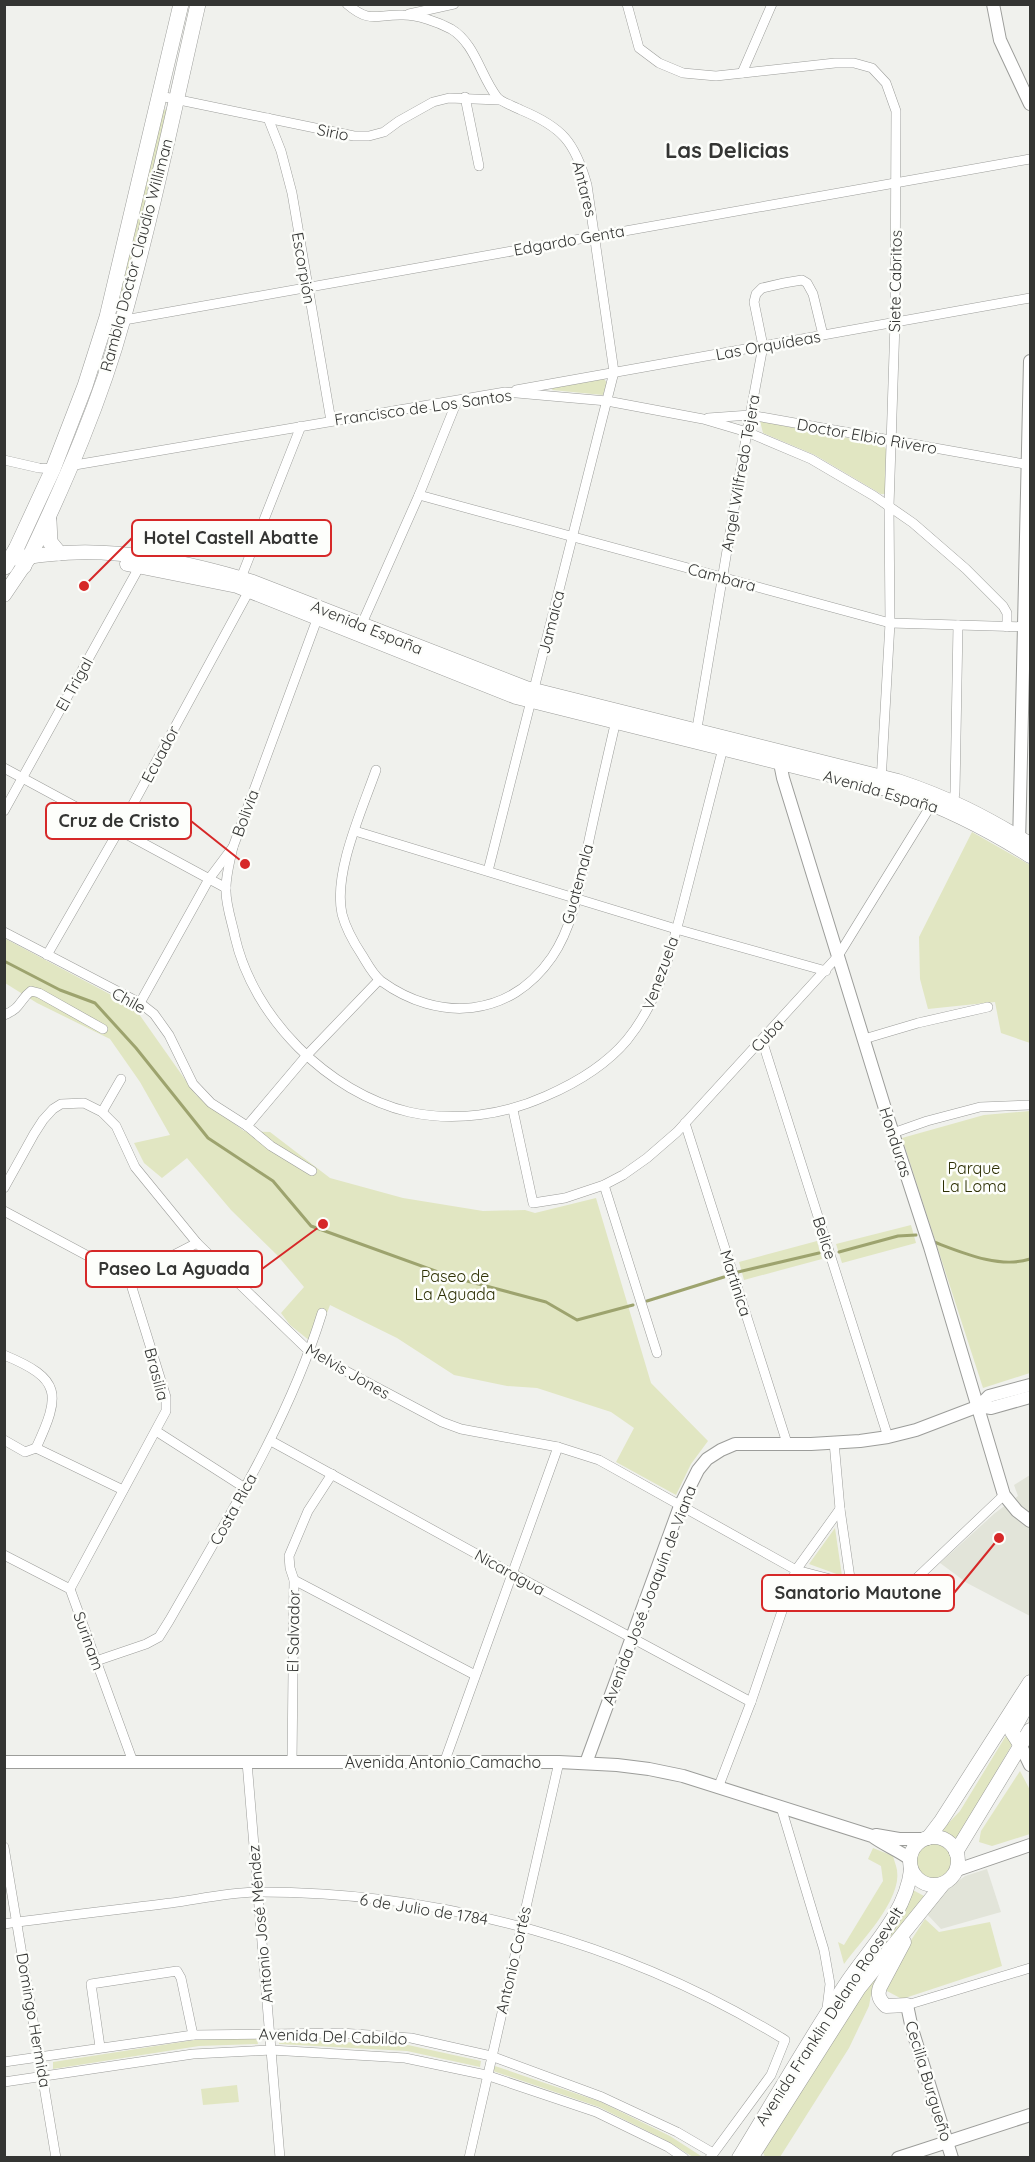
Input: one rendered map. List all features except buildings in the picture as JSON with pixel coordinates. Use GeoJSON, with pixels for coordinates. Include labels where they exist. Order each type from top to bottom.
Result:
{"type":"FeatureCollection","features":[{"type":"Feature","properties":{"kind":"main road","name":"Rambla Doctor Claudio Williman"},"geometry":{"type":"LineString","coordinates":[[4,595],[22,558],[50,514],[101,387],[181,4]]}},
{"type":"Feature","properties":{"kind":"main road","name":"Rambla Doctor Claudio Williman"},"geometry":{"type":"LineString","coordinates":[[5,567],[22,558],[85,386],[115,319],[177,99],[198,4]]}},
{"type":"Feature","properties":{"kind":"main road"},"geometry":{"type":"LineString","coordinates":[[50,514],[50,542],[59,553]]}},
{"type":"Feature","properties":{"kind":"main road","name":"Avenida España"},"geometry":{"type":"LineString","coordinates":[[22,558],[59,553],[107,553],[143,562]]}},
{"type":"Feature","properties":{"kind":"main road","name":"Avenida España"},"geometry":{"type":"LineString","coordinates":[[22,558],[143,562],[220,572],[319,614],[532,696],[881,782],[981,814],[1025,846]]}},
{"type":"Feature","properties":{"kind":"main road"},"geometry":{"type":"LineString","coordinates":[[926,1839],[935,1837],[948,1841],[957,1852],[957,1870],[954,1876],[943,1884],[928,1885],[921,1882],[911,1865],[915,1846],[926,1839],[941,1821],[1030,1682]]}},
{"type":"Feature","properties":{"kind":"main road"},"geometry":{"type":"LineString","coordinates":[[1021,1746],[1012,1732],[1030,1700]]}},
{"type":"Feature","properties":{"kind":"main road"},"geometry":{"type":"LineString","coordinates":[[957,1852],[1030,1730]]}},
{"type":"Feature","properties":{"kind":"main road","name":"Avenida Franklin Delano Roosevelt"},"geometry":{"type":"LineString","coordinates":[[739,2157],[847,1982],[904,1899],[910,1885],[911,1865]]}},
{"type":"Feature","properties":{"kind":"main road","name":"Avenida Franklin Delano Roosevelt"},"geometry":{"type":"LineString","coordinates":[[751,2157],[859,1988],[943,1884]]}},
{"type":"Feature","properties":{"kind":"main road"},"geometry":{"type":"LineString","coordinates":[[907,2005],[886,2006],[878,1994],[910,1924]]}},
{"type":"Feature","properties":{"kind":"street"},"geometry":{"type":"LineString","coordinates":[[347,4],[360,15],[376,18],[403,15],[454,4]]}},
{"type":"Feature","properties":{"kind":"street","name":"Siete Cabritos"},"geometry":{"type":"LineString","coordinates":[[627,4],[639,48],[659,63],[683,73],[716,76],[854,63],[872,68],[886,83],[896,111],[895,322],[889,506],[890,623],[881,782]]}},
{"type":"Feature","properties":{"kind":"street"},"geometry":{"type":"LineString","coordinates":[[742,73],[772,4]]}},
{"type":"Feature","properties":{"kind":"street"},"geometry":{"type":"LineString","coordinates":[[993,4],[1000,40],[1028,94],[1030,104]]}},
{"type":"Feature","properties":{"kind":"street"},"geometry":{"type":"LineString","coordinates":[[403,15],[429,20],[453,30],[476,59],[499,100]]}},
{"type":"Feature","properties":{"kind":"street","name":"Sirio"},"geometry":{"type":"LineString","coordinates":[[160,96],[354,136],[369,136],[384,132],[433,102],[449,98],[499,100]]}},
{"type":"Feature","properties":{"kind":"street"},"geometry":{"type":"LineString","coordinates":[[465,97],[479,166]]}},
{"type":"Feature","properties":{"kind":"street","name":"Antares"},"geometry":{"type":"LineString","coordinates":[[499,100],[543,119],[560,130],[581,163],[595,235],[614,372]]}},
{"type":"Feature","properties":{"kind":"street","name":"Escorpión"},"geometry":{"type":"LineString","coordinates":[[268,118],[281,151],[292,193],[330,421]]}},
{"type":"Feature","properties":{"kind":"street","name":"Edgardo Genta"},"geometry":{"type":"LineString","coordinates":[[115,319],[1030,159]]}},
{"type":"Feature","properties":{"kind":"street"},"geometry":{"type":"LineString","coordinates":[[763,346],[754,302],[756,294],[762,288],[784,283],[802,280],[810,285],[823,335]]}},
{"type":"Feature","properties":{"kind":"street","name":"Las Orquídeas"},"geometry":{"type":"LineString","coordinates":[[505,392],[1030,297]]}},
{"type":"Feature","properties":{"kind":"street","name":"Angel Wilfredo Tejera"},"geometry":{"type":"LineString","coordinates":[[696,736],[763,346]]}},
{"type":"Feature","properties":{"kind":"street"},"geometry":{"type":"LineString","coordinates":[[1025,846],[1030,361]]}},
{"type":"Feature","properties":{"kind":"street","name":"Jamaica"},"geometry":{"type":"LineString","coordinates":[[488,871],[614,372]]}},
{"type":"Feature","properties":{"kind":"street","name":"Francisco de Los Santos"},"geometry":{"type":"LineString","coordinates":[[53,469],[505,392],[607,401],[703,418],[747,432],[811,459],[889,506],[936,541],[1002,606],[1007,614],[1007,627]]}},
{"type":"Feature","properties":{"kind":"street"},"geometry":{"type":"LineString","coordinates":[[359,629],[419,495],[457,401]]}},
{"type":"Feature","properties":{"kind":"street","name":"Doctor Elbio Rivero"},"geometry":{"type":"LineString","coordinates":[[703,418],[750,415],[1029,465]]}},
{"type":"Feature","properties":{"kind":"street","name":"Ecuador"},"geometry":{"type":"LineString","coordinates":[[47,955],[119,830],[245,584],[301,426]]}},
{"type":"Feature","properties":{"kind":"street"},"geometry":{"type":"LineString","coordinates":[[4,460],[53,469]]}},
{"type":"Feature","properties":{"kind":"street","name":"Cambara"},"geometry":{"type":"LineString","coordinates":[[419,495],[890,623],[1027,627]]}},
{"type":"Feature","properties":{"kind":"street","name":"El Trigal"},"geometry":{"type":"LineString","coordinates":[[4,811],[143,562]]}},
{"type":"Feature","properties":{"kind":"street","name":"Bolivia"},"geometry":{"type":"LineString","coordinates":[[140,1003],[208,879],[233,847],[319,614]]}},
{"type":"Feature","properties":{"kind":"street"},"geometry":{"type":"LineString","coordinates":[[952,806],[958,625]]}},
{"type":"Feature","properties":{"kind":"street","name":"Guatemala"},"geometry":{"type":"LineString","coordinates":[[376,770],[355,831],[340,886],[342,914],[352,940],[379,980],[413,999],[444,1009],[476,1008],[498,1003],[520,991],[537,977],[553,956],[566,930],[576,898],[617,717]]}},
{"type":"Feature","properties":{"kind":"street","name":"Venezuela"},"geometry":{"type":"LineString","coordinates":[[233,847],[226,888],[240,957],[252,986],[286,1036],[341,1082],[369,1097],[408,1112],[469,1116],[513,1110],[564,1088],[585,1076],[627,1041],[648,1010],[663,974],[676,929],[724,743]]}},
{"type":"Feature","properties":{"kind":"street","name":"Honduras"},"geometry":{"type":"LineString","coordinates":[[783,758],[783,778],[979,1406],[1004,1495],[1017,1511],[1030,1521]]}},
{"type":"Feature","properties":{"kind":"street"},"geometry":{"type":"LineString","coordinates":[[4,768],[226,888]]}},
{"type":"Feature","properties":{"kind":"street","name":"Cuba"},"geometry":{"type":"LineString","coordinates":[[513,1110],[533,1203],[565,1198],[604,1185],[648,1158],[685,1123],[838,956],[935,799]]}},
{"type":"Feature","properties":{"kind":"street"},"geometry":{"type":"LineString","coordinates":[[355,831],[676,929],[826,971]]}},
{"type":"Feature","properties":{"kind":"street","name":"Chile"},"geometry":{"type":"LineString","coordinates":[[4,932],[140,1003],[154,1014],[169,1035],[193,1083],[211,1103],[312,1172]]}},
{"type":"Feature","properties":{"kind":"street"},"geometry":{"type":"LineString","coordinates":[[247,1126],[308,1055],[379,980]]}},
{"type":"Feature","properties":{"kind":"street"},"geometry":{"type":"LineString","coordinates":[[4,1015],[20,1007],[31,991],[39,993],[103,1029]]}},
{"type":"Feature","properties":{"kind":"street"},"geometry":{"type":"LineString","coordinates":[[864,1039],[918,1023],[988,1007]]}},
{"type":"Feature","properties":{"kind":"street","name":"Belice"},"geometry":{"type":"LineString","coordinates":[[762,1040],[888,1437]]}},
{"type":"Feature","properties":{"kind":"street"},"geometry":{"type":"LineString","coordinates":[[4,1188],[34,1134],[53,1109],[72,1102],[84,1103],[102,1112],[121,1079]]}},
{"type":"Feature","properties":{"kind":"street"},"geometry":{"type":"LineString","coordinates":[[892,1133],[980,1107],[1030,1105]]}},
{"type":"Feature","properties":{"kind":"street","name":"Melvis Jones"},"geometry":{"type":"LineString","coordinates":[[102,1112],[116,1126],[135,1167],[197,1243],[310,1352],[442,1422],[461,1429],[558,1447],[599,1460],[796,1570],[892,1595],[903,1591],[1004,1495]]}},
{"type":"Feature","properties":{"kind":"street","name":"Martinica"},"geometry":{"type":"LineString","coordinates":[[685,1123],[787,1443]]}},
{"type":"Feature","properties":{"kind":"street"},"geometry":{"type":"LineString","coordinates":[[604,1185],[657,1353]]}},
{"type":"Feature","properties":{"kind":"street"},"geometry":{"type":"LineString","coordinates":[[4,1211],[129,1278],[197,1243]]}},
{"type":"Feature","properties":{"kind":"street","name":"Brasilia"},"geometry":{"type":"LineString","coordinates":[[70,1589],[166,1411],[166,1397],[129,1278]]}},
{"type":"Feature","properties":{"kind":"street","name":"Costa Rica"},"geometry":{"type":"LineString","coordinates":[[96,1661],[146,1644],[159,1637],[170,1621],[271,1441],[310,1352],[322,1313]]}},
{"type":"Feature","properties":{"kind":"street"},"geometry":{"type":"LineString","coordinates":[[4,1355],[38,1371],[51,1389],[53,1400],[51,1411],[36,1448]]}},
{"type":"Feature","properties":{"kind":"street","name":"Avenida José Joaquín de Viana"},"geometry":{"type":"LineString","coordinates":[[586,1763],[680,1506],[698,1470],[707,1459],[735,1444],[834,1442],[888,1437],[916,1430],[979,1406],[989,1396],[1030,1385]]}},
{"type":"Feature","properties":{"kind":"street","name":"Avenida José Joaquín de Viana"},"geometry":{"type":"LineString","coordinates":[[979,1406],[991,1408],[1030,1397]]}},
{"type":"Feature","properties":{"kind":"street"},"geometry":{"type":"LineString","coordinates":[[156,1431],[245,1488]]}},
{"type":"Feature","properties":{"kind":"street"},"geometry":{"type":"LineString","coordinates":[[4,1440],[25,1452],[36,1448],[123,1490]]}},
{"type":"Feature","properties":{"kind":"street","name":"Nicaragua"},"geometry":{"type":"LineString","coordinates":[[271,1441],[751,1701]]}},
{"type":"Feature","properties":{"kind":"street"},"geometry":{"type":"LineString","coordinates":[[834,1442],[840,1509],[851,1585]]}},
{"type":"Feature","properties":{"kind":"street"},"geometry":{"type":"LineString","coordinates":[[444,1762],[558,1447]]}},
{"type":"Feature","properties":{"kind":"street","name":"El Salvador"},"geometry":{"type":"LineString","coordinates":[[292,1762],[294,1580],[289,1556],[308,1511],[332,1474]]}},
{"type":"Feature","properties":{"kind":"street"},"geometry":{"type":"LineString","coordinates":[[718,1788],[796,1570],[840,1509]]}},
{"type":"Feature","properties":{"kind":"street"},"geometry":{"type":"LineString","coordinates":[[4,1555],[70,1589]]}},
{"type":"Feature","properties":{"kind":"street"},"geometry":{"type":"LineString","coordinates":[[294,1580],[475,1675]]}},
{"type":"Feature","properties":{"kind":"street","name":"Surinam"},"geometry":{"type":"LineString","coordinates":[[70,1589],[133,1762]]}},
{"type":"Feature","properties":{"kind":"street"},"geometry":{"type":"LineString","coordinates":[[1021,1746],[1030,1765]]}},
{"type":"Feature","properties":{"kind":"street","name":"Avenida Antonio Camacho"},"geometry":{"type":"LineString","coordinates":[[4,1762],[559,1762],[649,1768],[872,1836],[911,1865]]}},
{"type":"Feature","properties":{"kind":"street","name":"Antonio José Méndez"},"geometry":{"type":"LineString","coordinates":[[247,1762],[280,2157]]}},
{"type":"Feature","properties":{"kind":"street","name":"Antonio Cortés"},"geometry":{"type":"LineString","coordinates":[[469,2157],[559,1762]]}},
{"type":"Feature","properties":{"kind":"street"},"geometry":{"type":"LineString","coordinates":[[781,1807],[824,1950],[830,1984],[826,2017]]}},
{"type":"Feature","properties":{"kind":"street","name":"Avenida Antonio Camacho"},"geometry":{"type":"LineString","coordinates":[[872,1836],[879,1834],[899,1839],[926,1839]]}},
{"type":"Feature","properties":{"kind":"street"},"geometry":{"type":"LineString","coordinates":[[957,1870],[1030,1845]]}},
{"type":"Feature","properties":{"kind":"street","name":"Domingo Hermida"},"geometry":{"type":"LineString","coordinates":[[4,1847],[56,2157]]}},
{"type":"Feature","properties":{"kind":"street","name":"6 de Julio de 1784"},"geometry":{"type":"LineString","coordinates":[[4,1924],[258,1892],[315,1893],[399,1902],[521,1926],[604,1952],[743,2014],[785,2040]]}},
{"type":"Feature","properties":{"kind":"street"},"geometry":{"type":"LineString","coordinates":[[907,2005],[1030,1968]]}},
{"type":"Feature","properties":{"kind":"street"},"geometry":{"type":"LineString","coordinates":[[100,2048],[90,1984],[177,1971],[180,1973],[193,2035]]}},
{"type":"Feature","properties":{"kind":"street","name":"Cecilia Burgueño"},"geometry":{"type":"LineString","coordinates":[[907,2005],[912,2029],[952,2157]]}},
{"type":"Feature","properties":{"kind":"street","name":"Avenida Del Cabildo"},"geometry":{"type":"LineString","coordinates":[[4,2062],[193,2035],[341,2033],[411,2038],[491,2056],[602,2097],[677,2132],[712,2155]]}},
{"type":"Feature","properties":{"kind":"street","name":"Avenida Franklin Delano Roosevelt"},"geometry":{"type":"LineString","coordinates":[[712,2155],[771,2075],[785,2040]]}},
{"type":"Feature","properties":{"kind":"street","name":"Avenida Del Cabildo"},"geometry":{"type":"LineString","coordinates":[[4,2082],[193,2054],[270,2050],[405,2058],[486,2075],[596,2112],[684,2157]]}},
{"type":"Feature","properties":{"kind":"street"},"geometry":{"type":"LineString","coordinates":[[898,2157],[1030,2115]]}},
{"type":"Feature","properties":{"kind":"shaded area"},"geometry":{"type":"Polygon","coordinates":[[[1030,1475],[1030,1616],[967,1583],[940,1563],[995,1513],[1018,1496],[1014,1485],[1030,1475]]]}},
{"type":"Feature","properties":{"kind":"shaded area"},"geometry":{"type":"Polygon","coordinates":[[[987,1869],[1001,1912],[941,1929],[926,1913],[945,1891],[965,1876],[987,1869]]]}},
{"type":"Feature","properties":{"kind":"green space"},"geometry":{"type":"Polygon","coordinates":[[[167,109],[121,310],[117,311],[163,110],[167,109]]]}},
{"type":"Feature","properties":{"kind":"green space"},"geometry":{"type":"Polygon","coordinates":[[[604,379],[607,383],[603,395],[552,390],[553,388],[604,379]]]}},
{"type":"Feature","properties":{"kind":"green space"},"geometry":{"type":"Polygon","coordinates":[[[760,421],[883,445],[886,449],[885,494],[881,494],[815,455],[763,433],[760,421]]]}},
{"type":"Feature","properties":{"kind":"green space"},"geometry":{"type":"Polygon","coordinates":[[[972,832],[1030,865],[1030,1043],[1001,1033],[995,1002],[928,1009],[920,979],[919,937],[972,832]]]}},
{"type":"Feature","properties":{"kind":"green space","name":"Paseo de La Aguada"},"geometry":{"type":"Polygon","coordinates":[[[4,938],[134,1007],[196,1095],[244,1131],[270,1132],[330,1178],[403,1198],[483,1211],[525,1210],[535,1213],[596,1198],[651,1383],[708,1441],[691,1464],[676,1495],[616,1462],[634,1428],[611,1412],[537,1388],[507,1386],[454,1375],[397,1338],[330,1305],[315,1345],[290,1325],[281,1313],[304,1287],[277,1255],[231,1210],[187,1158],[162,1178],[144,1163],[134,1143],[170,1135],[140,1082],[110,1039],[37,1003],[5,983],[4,938]]]}},
{"type":"Feature","properties":{"kind":"green space","name":"Parque La Loma"},"geometry":{"type":"Polygon","coordinates":[[[1030,1111],[1030,1373],[983,1388],[902,1138],[984,1115],[1030,1111]]]}},
{"type":"Feature","properties":{"kind":"green space"},"geometry":{"type":"Polygon","coordinates":[[[911,1225],[916,1243],[842,1263],[836,1244],[911,1225]]]}},
{"type":"Feature","properties":{"kind":"green space"},"geometry":{"type":"Polygon","coordinates":[[[817,1241],[822,1259],[744,1280],[739,1262],[817,1241]]]}},
{"type":"Feature","properties":{"kind":"green space"},"geometry":{"type":"Polygon","coordinates":[[[835,1528],[842,1576],[809,1564],[835,1528]]]}},
{"type":"Feature","properties":{"kind":"green space"},"geometry":{"type":"Polygon","coordinates":[[[1007,1734],[1014,1741],[957,1840],[940,1832],[960,1811],[1007,1734]]]}},
{"type":"Feature","properties":{"kind":"green space"},"geometry":{"type":"Polygon","coordinates":[[[1020,1771],[1030,1790],[1030,1834],[992,1846],[979,1842],[981,1831],[1020,1771]]]}},
{"type":"Feature","properties":{"kind":"green space"},"geometry":{"type":"Polygon","coordinates":[[[935,1842],[948,1848],[954,1861],[948,1874],[935,1880],[922,1874],[916,1861],[922,1848],[935,1842]]]}},
{"type":"Feature","properties":{"kind":"green space"},"geometry":{"type":"Polygon","coordinates":[[[873,1848],[893,1856],[897,1870],[897,1882],[879,1920],[844,1964],[838,1942],[844,1945],[883,1881],[881,1866],[868,1859],[873,1848]]]}},
{"type":"Feature","properties":{"kind":"green space"},"geometry":{"type":"Polygon","coordinates":[[[913,1890],[924,1896],[837,2014],[853,1982],[908,1902],[913,1890]]]}},
{"type":"Feature","properties":{"kind":"green space"},"geometry":{"type":"Polygon","coordinates":[[[925,1919],[939,1932],[990,1922],[1002,1966],[902,1999],[885,1990],[904,1951],[925,1919]]]}},
{"type":"Feature","properties":{"kind":"green space"},"geometry":{"type":"Polygon","coordinates":[[[881,1969],[885,1970],[871,1995],[869,2006],[849,2048],[780,2157],[765,2157],[762,2150],[837,2029],[881,1969]]]}},
{"type":"Feature","properties":{"kind":"green space"},"geometry":{"type":"Polygon","coordinates":[[[201,2039],[257,2039],[258,2044],[199,2046],[53,2069],[53,2062],[201,2039]]]}},
{"type":"Feature","properties":{"kind":"green space"},"geometry":{"type":"Polygon","coordinates":[[[279,2039],[408,2045],[481,2061],[480,2067],[407,2051],[279,2044],[279,2039]]]}},
{"type":"Feature","properties":{"kind":"green space"},"geometry":{"type":"Polygon","coordinates":[[[495,2066],[601,2102],[670,2136],[701,2156],[693,2157],[667,2141],[599,2107],[493,2071],[495,2066]]]}},
{"type":"Feature","properties":{"kind":"green space"},"geometry":{"type":"Polygon","coordinates":[[[237,2085],[239,2102],[203,2105],[201,2089],[237,2085]]]}},
{"type":"Feature","properties":{"kind":"waterway"},"geometry":{"type":"LineString","coordinates":[[4,961],[60,990],[95,1003],[136,1048],[208,1138],[273,1181],[311,1226],[452,1277],[546,1302],[577,1320],[633,1305]]}},
{"type":"Feature","properties":{"kind":"waterway"},"geometry":{"type":"LineString","coordinates":[[839,1252],[898,1236],[916,1235]]}},
{"type":"Feature","properties":{"kind":"waterway"},"geometry":{"type":"LineString","coordinates":[[934,1242],[969,1255],[994,1261],[1018,1262],[1030,1259]]}},
{"type":"Feature","properties":{"kind":"waterway"},"geometry":{"type":"LineString","coordinates":[[738,1272],[819,1253]]}},
{"type":"Feature","properties":{"kind":"waterway"},"geometry":{"type":"LineString","coordinates":[[647,1301],[724,1277]]}},
{"type":"Feature","properties":{"kind":"place","name":"Hotel Castell Abatte"},"geometry":{"type":"Point","coordinates":[84,586]}},
{"type":"Feature","properties":{"kind":"place","name":"Cruz de Cristo"},"geometry":{"type":"Point","coordinates":[245,864]}},
{"type":"Feature","properties":{"kind":"place","name":"Paseo La Aguada"},"geometry":{"type":"Point","coordinates":[323,1224]}},
{"type":"Feature","properties":{"kind":"place","name":"Sanatorio Mautone"},"geometry":{"type":"Point","coordinates":[999,1538]}},
{"type":"Feature","properties":{"kind":"district","name":"Las Delicias"},"geometry":{"type":"Point","coordinates":[727,150]}}]}
